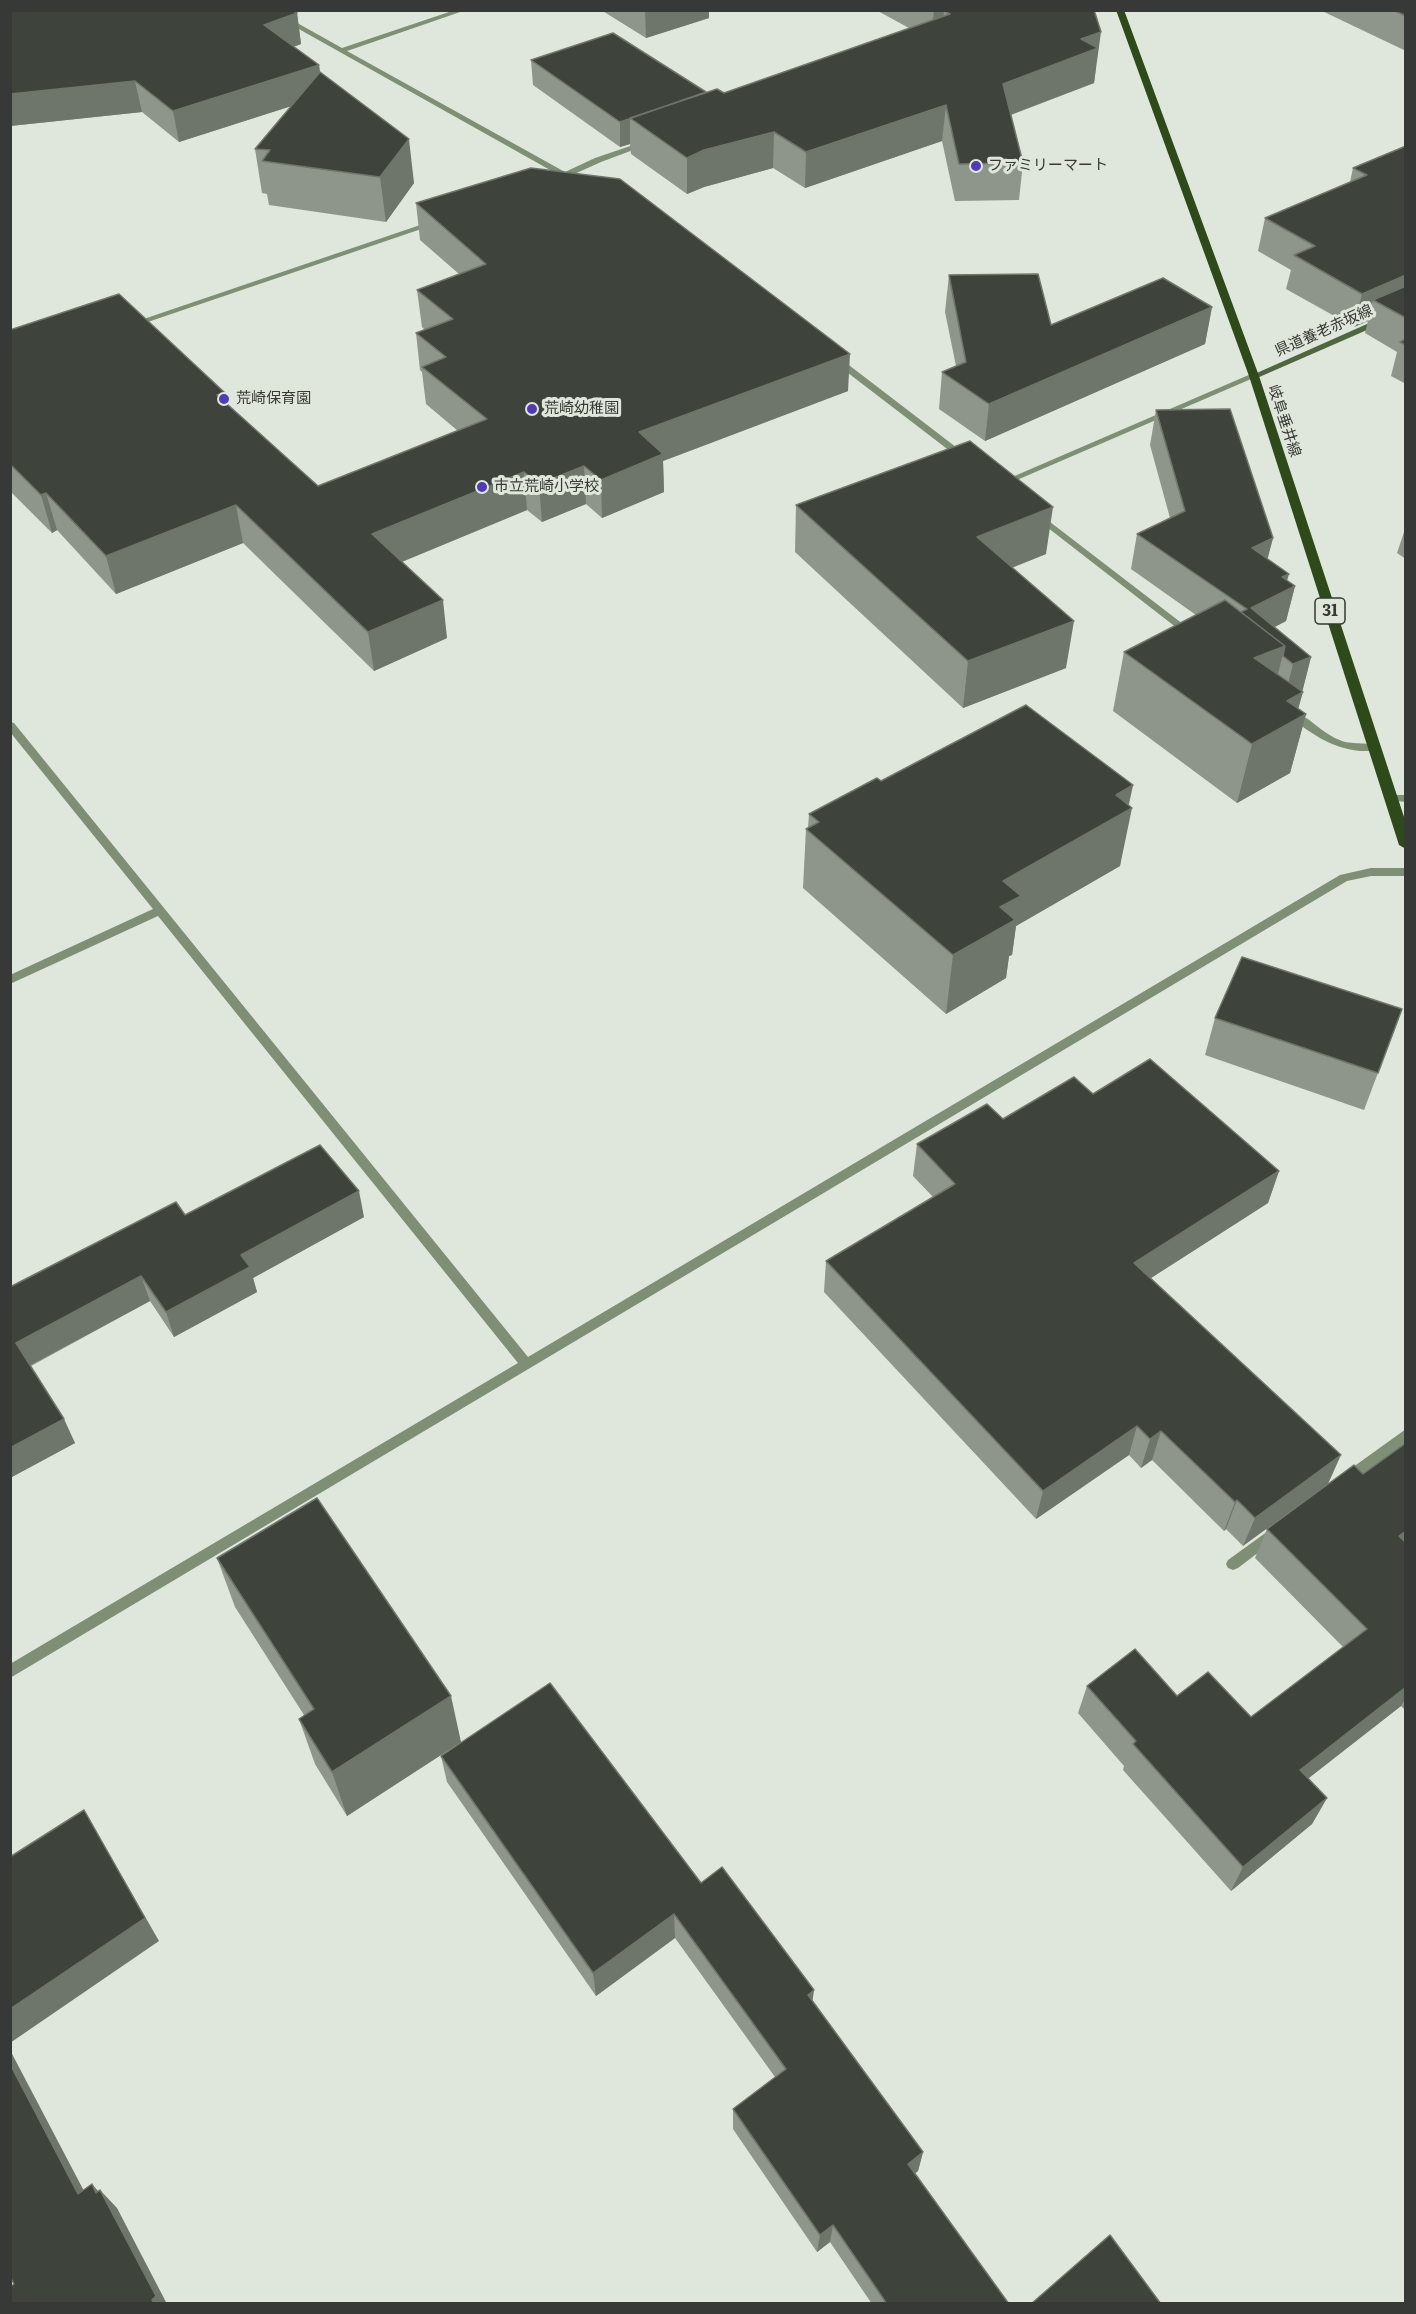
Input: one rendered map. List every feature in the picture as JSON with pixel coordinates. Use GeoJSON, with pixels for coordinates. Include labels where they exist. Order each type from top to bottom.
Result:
{"type":"FeatureCollection","features":[{"type":"Feature","properties":{"kind":"main road","name":"岐阜垂井線"},"geometry":{"type":"LineString","coordinates":[[1120,10],[1254,376],[1406,845]]}},
{"type":"Feature","properties":{"kind":"main road","name":"県道養老赤坂線"},"geometry":{"type":"LineString","coordinates":[[1254,376],[1406,310]]}},
{"type":"Feature","properties":{"kind":"street"},"geometry":{"type":"LineString","coordinates":[[268,10],[576,181]]}},
{"type":"Feature","properties":{"kind":"street"},"geometry":{"type":"LineString","coordinates":[[340,51],[463,10]]}},
{"type":"Feature","properties":{"kind":"street"},"geometry":{"type":"LineString","coordinates":[[555,180],[598,160],[654,141]]}},
{"type":"Feature","properties":{"kind":"street"},"geometry":{"type":"LineString","coordinates":[[126,327],[445,220]]}},
{"type":"Feature","properties":{"kind":"street"},"geometry":{"type":"LineString","coordinates":[[832,356],[971,463]]}},
{"type":"Feature","properties":{"kind":"street"},"geometry":{"type":"LineString","coordinates":[[990,477],[1003,488],[1254,376]]}},
{"type":"Feature","properties":{"kind":"street"},"geometry":{"type":"LineString","coordinates":[[1024,505],[1202,643]]}},
{"type":"Feature","properties":{"kind":"street"},"geometry":{"type":"LineString","coordinates":[[1285,708],[1323,738],[1350,748],[1373,748]]}},
{"type":"Feature","properties":{"kind":"street"},"geometry":{"type":"LineString","coordinates":[[10,725],[526,1364]]}},
{"type":"Feature","properties":{"kind":"street"},"geometry":{"type":"LineString","coordinates":[[1391,798],[1406,799]]}},
{"type":"Feature","properties":{"kind":"street"},"geometry":{"type":"LineString","coordinates":[[10,1672],[1344,878],[1371,872],[1406,872]]}},
{"type":"Feature","properties":{"kind":"street"},"geometry":{"type":"LineString","coordinates":[[10,980],[161,910]]}},
{"type":"Feature","properties":{"kind":"street"},"geometry":{"type":"LineString","coordinates":[[1338,1485],[1406,1435]]}},
{"type":"Feature","properties":{"kind":"street"},"geometry":{"type":"LineString","coordinates":[[1233,1564],[1290,1521]]}},
{"type":"Feature","properties":{"kind":"building"},"geometry":{"type":"Polygon","coordinates":[[[10,10],[292,10],[297,13],[264,25],[319,65],[173,111],[135,81],[10,94],[10,10]]]}},
{"type":"Feature","properties":{"kind":"building"},"geometry":{"type":"Polygon","coordinates":[[[1094,10],[1101,32],[1081,39],[1098,48],[1003,84],[1023,163],[959,164],[946,105],[806,152],[774,132],[704,150],[687,158],[630,118],[717,89],[724,93],[950,14],[944,11],[1094,10]]]}},
{"type":"Feature","properties":{"kind":"building"},"geometry":{"type":"Polygon","coordinates":[[[1393,10],[1406,10],[1406,16],[1393,10]]]}},
{"type":"Feature","properties":{"kind":"building"},"geometry":{"type":"Polygon","coordinates":[[[613,33],[706,92],[620,122],[531,60],[613,33]]]}},
{"type":"Feature","properties":{"kind":"building"},"geometry":{"type":"Polygon","coordinates":[[[320,72],[409,139],[380,177],[262,161],[270,150],[255,149],[320,72]]]}},
{"type":"Feature","properties":{"kind":"building"},"geometry":{"type":"Polygon","coordinates":[[[1406,146],[1406,275],[1362,294],[1294,255],[1315,246],[1265,218],[1367,175],[1353,168],[1406,146]]]}},
{"type":"Feature","properties":{"kind":"building"},"geometry":{"type":"Polygon","coordinates":[[[531,168],[620,179],[850,354],[639,432],[663,454],[601,480],[584,466],[539,484],[524,472],[372,534],[443,600],[368,632],[236,505],[106,556],[46,493],[41,495],[10,464],[10,330],[119,294],[224,392],[217,395],[318,486],[487,419],[422,367],[446,357],[416,333],[453,319],[417,290],[486,264],[416,203],[531,168]]]}},
{"type":"Feature","properties":{"kind":"building"},"geometry":{"type":"Polygon","coordinates":[[[1038,274],[1051,325],[1163,278],[1212,307],[989,404],[942,372],[966,362],[949,275],[1038,274]]]}},
{"type":"Feature","properties":{"kind":"building"},"geometry":{"type":"Polygon","coordinates":[[[1406,286],[1406,318],[1373,300],[1406,286]]]}},
{"type":"Feature","properties":{"kind":"building"},"geometry":{"type":"Polygon","coordinates":[[[1230,409],[1273,538],[1252,548],[1289,574],[1282,577],[1295,586],[1251,608],[1311,657],[1293,664],[1283,656],[1285,646],[1241,612],[1247,609],[1137,534],[1185,511],[1156,410],[1230,409]]]}},
{"type":"Feature","properties":{"kind":"building"},"geometry":{"type":"Polygon","coordinates":[[[970,441],[1053,507],[977,537],[1074,621],[968,661],[796,505],[970,441]]]}},
{"type":"Feature","properties":{"kind":"building"},"geometry":{"type":"Polygon","coordinates":[[[1225,600],[1285,646],[1254,658],[1303,692],[1287,701],[1306,714],[1252,744],[1124,652],[1225,600]]]}},
{"type":"Feature","properties":{"kind":"building"},"geometry":{"type":"Polygon","coordinates":[[[1026,705],[1133,785],[1116,795],[1132,808],[1003,881],[1021,896],[1000,907],[1015,920],[953,955],[806,829],[819,822],[809,814],[877,778],[881,781],[1026,705]]]}},
{"type":"Feature","properties":{"kind":"building"},"geometry":{"type":"Polygon","coordinates":[[[1242,957],[1402,1009],[1378,1073],[1215,1018],[1242,957]]]}},
{"type":"Feature","properties":{"kind":"building"},"geometry":{"type":"Polygon","coordinates":[[[1150,1059],[1279,1171],[1134,1263],[1341,1455],[1255,1518],[1237,1500],[1235,1502],[1161,1431],[1150,1439],[1137,1426],[1043,1491],[826,1261],[955,1184],[917,1144],[987,1104],[1003,1119],[1074,1077],[1093,1094],[1150,1059]]]}},
{"type":"Feature","properties":{"kind":"building"},"geometry":{"type":"Polygon","coordinates":[[[320,1145],[359,1191],[241,1255],[250,1267],[166,1312],[141,1276],[16,1343],[64,1419],[10,1448],[10,1287],[176,1202],[185,1215],[320,1145]]]}},
{"type":"Feature","properties":{"kind":"building"},"geometry":{"type":"Polygon","coordinates":[[[1406,1443],[1406,1531],[1399,1536],[1406,1543],[1406,1687],[1300,1770],[1327,1798],[1243,1867],[1133,1744],[1136,1741],[1087,1686],[1135,1649],[1177,1696],[1208,1672],[1251,1717],[1367,1629],[1267,1529],[1354,1465],[1363,1474],[1406,1443]]]}},
{"type":"Feature","properties":{"kind":"building"},"geometry":{"type":"Polygon","coordinates":[[[317,1498],[451,1696],[332,1772],[299,1719],[314,1709],[217,1558],[317,1498]]]}},
{"type":"Feature","properties":{"kind":"building"},"geometry":{"type":"Polygon","coordinates":[[[550,1683],[701,1883],[722,1867],[814,1990],[808,1995],[923,2152],[908,2164],[1009,2304],[887,2304],[833,2225],[820,2235],[733,2109],[786,2069],[674,1914],[593,1973],[441,1756],[550,1683]]]}},
{"type":"Feature","properties":{"kind":"building"},"geometry":{"type":"Polygon","coordinates":[[[84,1810],[145,1918],[10,2009],[10,1857],[84,1810]]]}},
{"type":"Feature","properties":{"kind":"building"},"geometry":{"type":"Polygon","coordinates":[[[10,2064],[78,2194],[92,2184],[96,2193],[100,2190],[156,2296],[152,2300],[154,2304],[10,2304],[10,2287],[14,2284],[10,2276],[10,2064]]]}},
{"type":"Feature","properties":{"kind":"building"},"geometry":{"type":"Polygon","coordinates":[[[1110,2235],[1161,2304],[1031,2304],[1110,2235]]]}},
{"type":"Feature","properties":{"kind":"place","name":"ファミリーマート"},"geometry":{"type":"Point","coordinates":[976,166]}},
{"type":"Feature","properties":{"kind":"place","name":"荒崎保育園"},"geometry":{"type":"Point","coordinates":[224,399]}},
{"type":"Feature","properties":{"kind":"place","name":"荒崎幼稚園"},"geometry":{"type":"Point","coordinates":[532,409]}},
{"type":"Feature","properties":{"kind":"place","name":"市立荒崎小学校"},"geometry":{"type":"Point","coordinates":[482,487]}}]}
